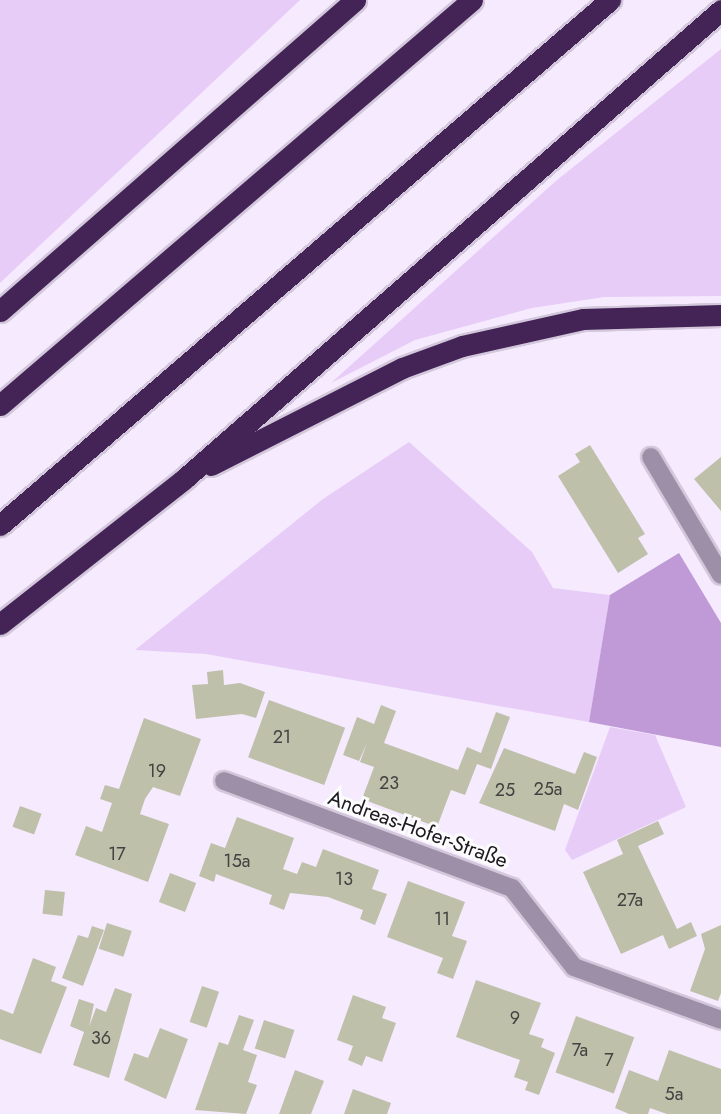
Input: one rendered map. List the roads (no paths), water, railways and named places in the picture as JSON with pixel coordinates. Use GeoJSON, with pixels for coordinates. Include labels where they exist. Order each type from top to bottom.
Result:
{"type":"FeatureCollection","features":[{"type":"Feature","properties":{"kind":"highway"},"geometry":{"type":"LineString","coordinates":[[0,312],[355,0]]}},
{"type":"Feature","properties":{"kind":"highway"},"geometry":{"type":"LineString","coordinates":[[0,405],[472,0]]}},
{"type":"Feature","properties":{"kind":"highway"},"geometry":{"type":"LineString","coordinates":[[0,525],[610,0]]}},
{"type":"Feature","properties":{"kind":"highway"},"geometry":{"type":"LineString","coordinates":[[0,624],[184,479],[721,10]]}},
{"type":"Feature","properties":{"kind":"highway"},"geometry":{"type":"LineString","coordinates":[[184,479],[402,368],[462,346],[583,319],[721,315]]}},
{"type":"Feature","properties":{"kind":"street"},"geometry":{"type":"LineString","coordinates":[[651,457],[721,575]]}},
{"type":"Feature","properties":{"kind":"street","name":"Andreas-Hofer-Straße"},"geometry":{"type":"LineString","coordinates":[[224,781],[512,888],[574,967],[721,1020]]}}]}
